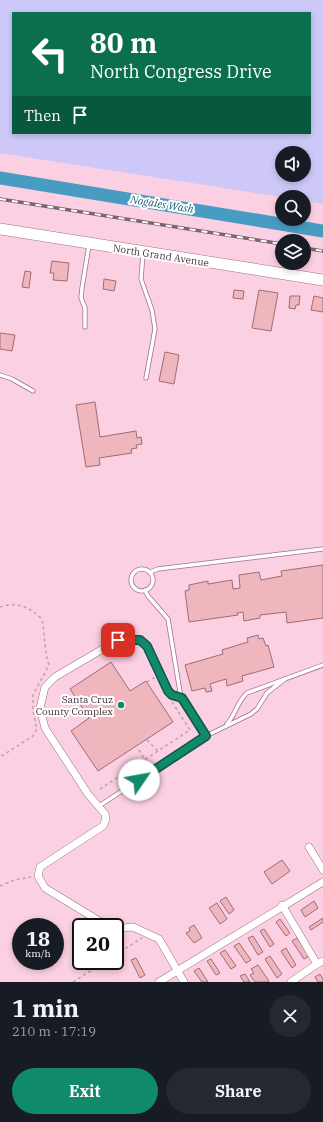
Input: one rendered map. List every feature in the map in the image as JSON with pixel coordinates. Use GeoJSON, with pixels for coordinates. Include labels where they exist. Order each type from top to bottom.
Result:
{"type":"FeatureCollection","features":[{"type":"Feature","properties":{"kind":"main road","name":"North Grand Avenue"},"geometry":{"type":"LineString","coordinates":[[0,229],[323,280]]}},
{"type":"Feature","properties":{"kind":"street"},"geometry":{"type":"LineString","coordinates":[[95,918],[45,888],[38,876],[40,867],[103,826],[106,819],[100,806],[88,794],[45,728],[40,708],[45,687],[55,677],[118,640],[140,640],[147,646],[168,691],[172,695],[182,698],[206,736]]}},
{"type":"Feature","properties":{"kind":"street"},"geometry":{"type":"LineString","coordinates":[[309,847],[323,870]]}},
{"type":"Feature","properties":{"kind":"street"},"geometry":{"type":"LineString","coordinates":[[159,982],[282,905],[323,882]]}},
{"type":"Feature","properties":{"kind":"street"},"geometry":{"type":"LineString","coordinates":[[282,905],[320,962],[291,982]]}},
{"type":"Feature","properties":{"kind":"street"},"geometry":{"type":"LineString","coordinates":[[124,928],[133,927],[159,939],[184,982]]}},
{"type":"Feature","properties":{"kind":"lane"},"geometry":{"type":"LineString","coordinates":[[85,327],[85,308],[81,298],[89,244]]}},
{"type":"Feature","properties":{"kind":"lane"},"geometry":{"type":"LineString","coordinates":[[143,252],[141,279],[152,310],[155,329],[146,378]]}},
{"type":"Feature","properties":{"kind":"lane"},"geometry":{"type":"LineString","coordinates":[[0,375],[12,379],[33,391]]}},
{"type":"Feature","properties":{"kind":"lane"},"geometry":{"type":"LineString","coordinates":[[150,572],[158,569],[323,549]]}},
{"type":"Feature","properties":{"kind":"lane"},"geometry":{"type":"LineString","coordinates":[[144,569],[150,572],[153,578],[152,584],[145,590],[135,588],[132,578],[138,570],[144,569]]}},
{"type":"Feature","properties":{"kind":"lane"},"geometry":{"type":"LineString","coordinates":[[145,590],[148,596],[168,619],[182,698]]}},
{"type":"Feature","properties":{"kind":"lane"},"geometry":{"type":"LineString","coordinates":[[226,725],[233,716],[242,698],[247,693],[323,665]]}},
{"type":"Feature","properties":{"kind":"lane"},"geometry":{"type":"LineString","coordinates":[[100,806],[206,736],[257,710],[267,693],[285,679]]}},
{"type":"Feature","properties":{"kind":"path"},"geometry":{"type":"LineString","coordinates":[[0,607],[16,604],[25,606],[42,619],[45,635],[44,644],[49,665],[33,695],[33,711],[37,729],[33,736],[0,758]]}},
{"type":"Feature","properties":{"kind":"path"},"geometry":{"type":"LineString","coordinates":[[147,682],[153,678],[157,680]]}},
{"type":"Feature","properties":{"kind":"path"},"geometry":{"type":"LineString","coordinates":[[100,788],[190,730],[169,699]]}},
{"type":"Feature","properties":{"kind":"path"},"geometry":{"type":"LineString","coordinates":[[147,740],[158,751]]}},
{"type":"Feature","properties":{"kind":"path"},"geometry":{"type":"LineString","coordinates":[[139,750],[153,771]]}},
{"type":"Feature","properties":{"kind":"path"},"geometry":{"type":"LineString","coordinates":[[0,886],[14,880],[38,876]]}},
{"type":"Feature","properties":{"kind":"path"},"geometry":{"type":"LineString","coordinates":[[124,949],[148,934]]}},
{"type":"Feature","properties":{"kind":"path"},"geometry":{"type":"LineString","coordinates":[[73,982],[92,970]]}},
{"type":"Feature","properties":{"kind":"shaded area"},"geometry":{"type":"Polygon","coordinates":[[[0,0],[323,0],[323,204],[311,202],[311,190],[275,190],[275,196],[0,153],[0,0]]]}},
{"type":"Feature","properties":{"kind":"building"},"geometry":{"type":"Polygon","coordinates":[[[52,261],[69,263],[67,281],[53,280],[54,273],[50,273],[52,261]]]}},
{"type":"Feature","properties":{"kind":"building"},"geometry":{"type":"Polygon","coordinates":[[[25,271],[31,272],[29,288],[22,287],[25,271]]]}},
{"type":"Feature","properties":{"kind":"building"},"geometry":{"type":"Polygon","coordinates":[[[104,279],[116,281],[114,291],[103,289],[104,279]]]}},
{"type":"Feature","properties":{"kind":"building"},"geometry":{"type":"Polygon","coordinates":[[[234,290],[244,291],[243,299],[233,298],[234,290]]]}},
{"type":"Feature","properties":{"kind":"building"},"geometry":{"type":"Polygon","coordinates":[[[259,290],[278,293],[271,331],[252,328],[259,290]]]}},
{"type":"Feature","properties":{"kind":"building"},"geometry":{"type":"Polygon","coordinates":[[[290,296],[300,296],[299,305],[296,305],[295,309],[289,308],[290,296]]]}},
{"type":"Feature","properties":{"kind":"building"},"geometry":{"type":"Polygon","coordinates":[[[314,296],[323,298],[323,312],[311,310],[314,296]]]}},
{"type":"Feature","properties":{"kind":"building"},"geometry":{"type":"Polygon","coordinates":[[[0,333],[15,335],[12,351],[0,349],[0,333]]]}},
{"type":"Feature","properties":{"kind":"building"},"geometry":{"type":"Polygon","coordinates":[[[165,352],[179,355],[174,384],[159,381],[165,352]]]}},
{"type":"Feature","properties":{"kind":"building"},"geometry":{"type":"Polygon","coordinates":[[[95,402],[100,437],[136,431],[137,438],[141,437],[142,444],[136,445],[137,448],[131,449],[132,453],[99,458],[100,465],[86,467],[76,405],[95,402]]]}},
{"type":"Feature","properties":{"kind":"building"},"geometry":{"type":"Polygon","coordinates":[[[323,565],[323,618],[287,623],[286,612],[260,615],[260,618],[244,621],[243,612],[237,613],[238,615],[189,622],[185,591],[189,590],[189,585],[208,581],[208,584],[232,580],[233,589],[240,588],[239,575],[259,572],[261,580],[282,576],[281,571],[323,565]]]}},
{"type":"Feature","properties":{"kind":"building"},"geometry":{"type":"Polygon","coordinates":[[[258,635],[259,639],[263,638],[266,646],[268,645],[274,667],[242,676],[243,681],[227,686],[226,679],[210,684],[212,691],[206,692],[205,688],[192,691],[185,665],[223,654],[222,650],[248,642],[247,638],[258,635]]]}},
{"type":"Feature","properties":{"kind":"building","name":"Santa Cruz County Complex"},"geometry":{"type":"Polygon","coordinates":[[[111,662],[130,691],[146,681],[173,722],[98,771],[71,731],[89,718],[70,689],[111,662]]]}},
{"type":"Feature","properties":{"kind":"building"},"geometry":{"type":"Polygon","coordinates":[[[282,860],[290,871],[272,884],[264,872],[282,860]]]}},
{"type":"Feature","properties":{"kind":"building"},"geometry":{"type":"Polygon","coordinates":[[[226,897],[234,910],[229,914],[220,901],[226,897]]]}},
{"type":"Feature","properties":{"kind":"building"},"geometry":{"type":"Polygon","coordinates":[[[314,901],[318,908],[305,917],[301,910],[314,901]]]}},
{"type":"Feature","properties":{"kind":"building"},"geometry":{"type":"Polygon","coordinates":[[[217,903],[227,919],[220,924],[209,908],[217,903]]]}},
{"type":"Feature","properties":{"kind":"building"},"geometry":{"type":"Polygon","coordinates":[[[323,918],[323,922],[311,930],[309,927],[323,918]]]}},
{"type":"Feature","properties":{"kind":"building"},"geometry":{"type":"Polygon","coordinates":[[[280,919],[290,933],[286,936],[276,922],[280,919]]]}},
{"type":"Feature","properties":{"kind":"building"},"geometry":{"type":"Polygon","coordinates":[[[194,925],[202,938],[194,943],[186,933],[190,931],[189,928],[194,925]]]}},
{"type":"Feature","properties":{"kind":"building"},"geometry":{"type":"Polygon","coordinates":[[[264,929],[274,944],[270,947],[260,931],[264,929]]]}},
{"type":"Feature","properties":{"kind":"building"},"geometry":{"type":"Polygon","coordinates":[[[253,936],[263,952],[258,955],[248,938],[253,936]]]}},
{"type":"Feature","properties":{"kind":"building"},"geometry":{"type":"Polygon","coordinates":[[[297,938],[309,956],[304,959],[292,941],[297,938]]]}},
{"type":"Feature","properties":{"kind":"building"},"geometry":{"type":"Polygon","coordinates":[[[239,943],[251,960],[246,963],[234,946],[239,943]]]}},
{"type":"Feature","properties":{"kind":"building"},"geometry":{"type":"Polygon","coordinates":[[[286,948],[296,965],[292,968],[281,951],[286,948]]]}},
{"type":"Feature","properties":{"kind":"building"},"geometry":{"type":"Polygon","coordinates":[[[225,950],[236,966],[231,969],[220,953],[225,950]]]}},
{"type":"Feature","properties":{"kind":"building"},"geometry":{"type":"Polygon","coordinates":[[[270,956],[282,974],[277,978],[265,959],[270,956]]]}},
{"type":"Feature","properties":{"kind":"building"},"geometry":{"type":"Polygon","coordinates":[[[136,958],[145,975],[140,978],[131,960],[136,958]]]}},
{"type":"Feature","properties":{"kind":"building"},"geometry":{"type":"Polygon","coordinates":[[[211,959],[220,973],[216,975],[207,961],[211,959]]]}},
{"type":"Feature","properties":{"kind":"building"},"geometry":{"type":"Polygon","coordinates":[[[258,965],[269,981],[255,982],[250,975],[254,973],[251,969],[258,965]]]}},
{"type":"Feature","properties":{"kind":"building"},"geometry":{"type":"Polygon","coordinates":[[[199,968],[208,982],[202,982],[194,971],[199,968]]]}},
{"type":"Feature","properties":{"kind":"building"},"geometry":{"type":"Polygon","coordinates":[[[245,974],[250,982],[244,982],[240,976],[245,974]]]}},
{"type":"Feature","properties":{"kind":"building"},"geometry":{"type":"Polygon","coordinates":[[[320,974],[323,982],[318,982],[315,977],[320,974]]]}},
{"type":"Feature","properties":{"kind":"waterway","name":"Nogales Wash"},"geometry":{"type":"LineString","coordinates":[[0,178],[323,231]]}},
{"type":"Feature","properties":{"kind":"railway"},"geometry":{"type":"LineString","coordinates":[[0,199],[275,243]]}},
{"type":"Feature","properties":{"kind":"railway"},"geometry":{"type":"LineString","coordinates":[[311,249],[323,251]]}},
{"type":"Feature","properties":{"kind":"place","name":"Santa Cruz County Complex"},"geometry":{"type":"Point","coordinates":[121,705]}},
{"type":"Feature","properties":{"kind":"route"},"geometry":{"type":"LineString","coordinates":[[118,640],[140,640],[147,646],[168,691],[172,695],[182,698],[206,736],[139,780]]}}]}
